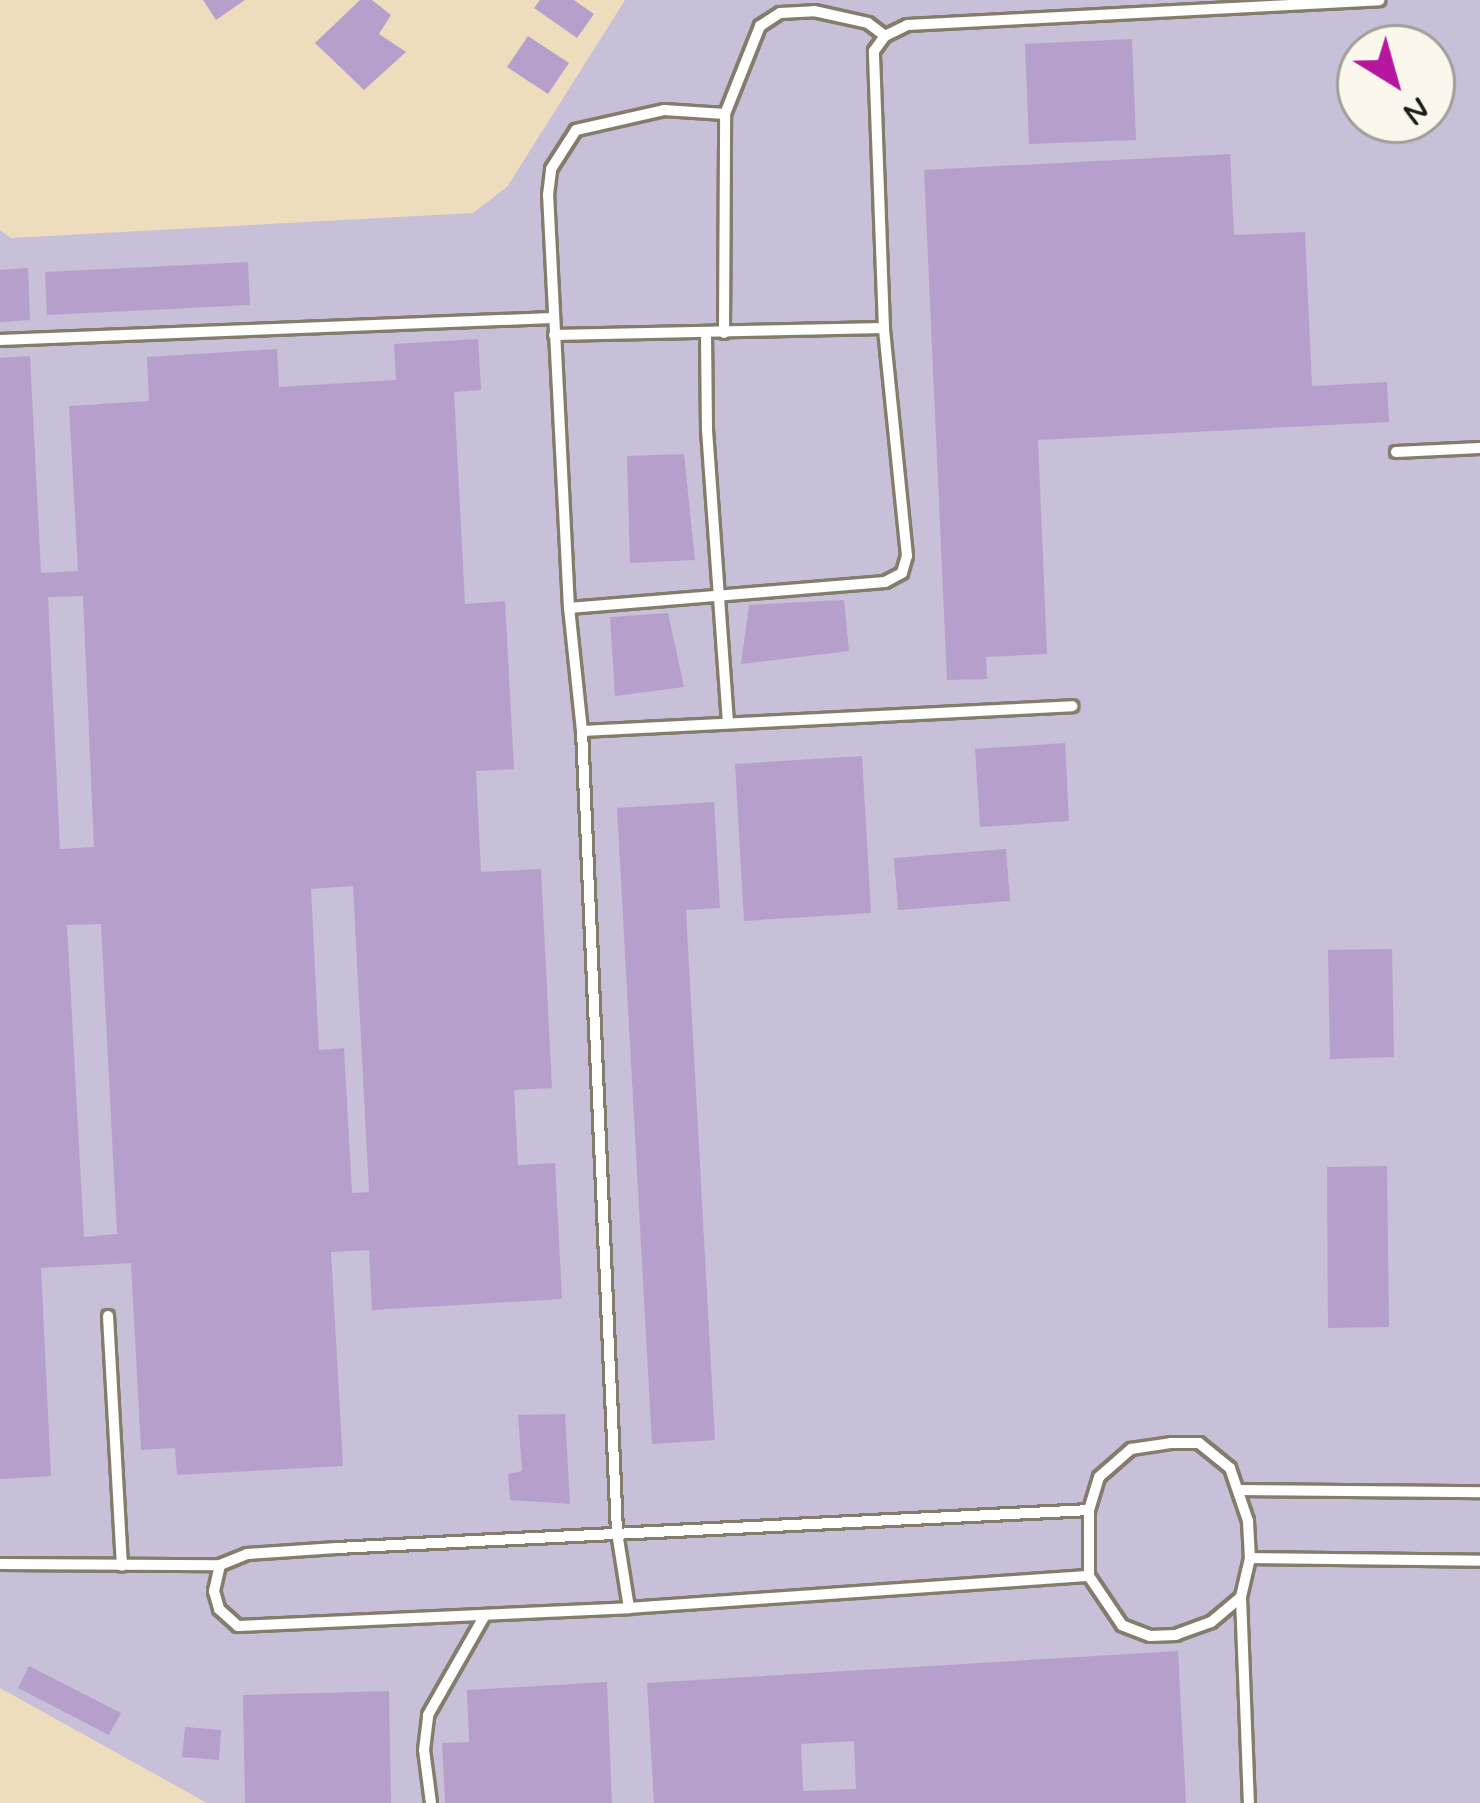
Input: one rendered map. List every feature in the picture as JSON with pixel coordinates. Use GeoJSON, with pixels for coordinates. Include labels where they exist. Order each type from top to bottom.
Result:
{"type":"FeatureCollection","features":[{"type":"Feature","properties":{"kind":"lane"},"geometry":{"type":"LineString","coordinates":[[568,608],[885,582],[902,573],[908,556],[884,328],[874,51],[885,36],[908,25],[1379,0]]}},
{"type":"Feature","properties":{"kind":"lane"},"geometry":{"type":"LineString","coordinates":[[724,333],[725,114],[764,20],[780,13],[814,11],[868,23],[885,36]]}},
{"type":"Feature","properties":{"kind":"lane"},"geometry":{"type":"LineString","coordinates":[[629,1609],[617,1532],[582,731],[568,608],[548,195],[551,169],[576,130],[664,110],[725,114]]}},
{"type":"Feature","properties":{"kind":"lane"},"geometry":{"type":"LineString","coordinates":[[0,340],[553,318]]}},
{"type":"Feature","properties":{"kind":"lane"},"geometry":{"type":"LineString","coordinates":[[554,335],[884,328]]}},
{"type":"Feature","properties":{"kind":"lane"},"geometry":{"type":"LineString","coordinates":[[706,334],[728,723]]}},
{"type":"Feature","properties":{"kind":"lane"},"geometry":{"type":"LineString","coordinates":[[1396,452],[1480,448]]}},
{"type":"Feature","properties":{"kind":"lane"},"geometry":{"type":"LineString","coordinates":[[582,731],[1072,706]]}},
{"type":"Feature","properties":{"kind":"lane"},"geometry":{"type":"LineString","coordinates":[[108,1316],[122,1566]]}},
{"type":"Feature","properties":{"kind":"lane"},"geometry":{"type":"LineString","coordinates":[[1240,1597],[1211,1622],[1176,1635],[1150,1636],[1122,1625],[1089,1576],[1088,1510],[1099,1478],[1131,1449],[1198,1443],[1230,1468],[1241,1490],[1250,1558],[1240,1597],[1249,1803]]}},
{"type":"Feature","properties":{"kind":"lane"},"geometry":{"type":"LineString","coordinates":[[1241,1490],[1480,1492]]}},
{"type":"Feature","properties":{"kind":"lane"},"geometry":{"type":"LineString","coordinates":[[0,1564],[220,1565],[247,1554],[1088,1510]]}},
{"type":"Feature","properties":{"kind":"lane"},"geometry":{"type":"LineString","coordinates":[[1250,1558],[1480,1561]]}},
{"type":"Feature","properties":{"kind":"lane"},"geometry":{"type":"LineString","coordinates":[[220,1565],[214,1591],[219,1609],[238,1626],[629,1609],[1089,1576]]}},
{"type":"Feature","properties":{"kind":"lane"},"geometry":{"type":"LineString","coordinates":[[431,1803],[424,1750],[428,1715],[484,1617]]}},
{"type":"Feature","properties":{"kind":"shaded area"},"geometry":{"type":"Polygon","coordinates":[[[625,0],[1480,0],[1480,1803],[207,1803],[0,1688],[0,230],[11,238],[473,213],[507,187],[625,0]]]}},
{"type":"Feature","properties":{"kind":"building"},"geometry":{"type":"Polygon","coordinates":[[[203,0],[245,0],[216,20],[203,0]]]}},
{"type":"Feature","properties":{"kind":"building"},"geometry":{"type":"Polygon","coordinates":[[[360,0],[372,0],[391,15],[379,34],[406,52],[364,90],[315,43],[360,0]]]}},
{"type":"Feature","properties":{"kind":"building"},"geometry":{"type":"Polygon","coordinates":[[[540,0],[574,0],[594,14],[577,38],[534,8],[540,0]]]}},
{"type":"Feature","properties":{"kind":"building"},"geometry":{"type":"Polygon","coordinates":[[[528,36],[569,63],[548,94],[507,67],[528,36]]]}},
{"type":"Feature","properties":{"kind":"building"},"geometry":{"type":"Polygon","coordinates":[[[1132,39],[1136,140],[1029,144],[1025,44],[1132,39]]]}},
{"type":"Feature","properties":{"kind":"building"},"geometry":{"type":"Polygon","coordinates":[[[1230,154],[1234,235],[1305,232],[1312,386],[1387,382],[1389,422],[1038,440],[1047,654],[986,657],[987,679],[947,680],[924,170],[1230,154]]]}},
{"type":"Feature","properties":{"kind":"building"},"geometry":{"type":"Polygon","coordinates":[[[248,262],[250,305],[47,315],[45,272],[248,262]]]}},
{"type":"Feature","properties":{"kind":"building"},"geometry":{"type":"Polygon","coordinates":[[[28,268],[30,320],[0,322],[0,270],[28,268]]]}},
{"type":"Feature","properties":{"kind":"building"},"geometry":{"type":"Polygon","coordinates":[[[478,339],[481,390],[454,392],[465,604],[505,601],[514,769],[476,771],[481,872],[541,869],[552,1088],[514,1090],[518,1165],[555,1163],[562,1299],[372,1310],[369,1250],[331,1252],[343,1466],[177,1475],[175,1448],[141,1450],[131,1263],[41,1268],[51,1476],[0,1479],[0,358],[30,356],[41,573],[78,571],[69,406],[149,401],[147,357],[277,349],[279,387],[396,380],[394,344],[478,339]],[[83,596],[48,597],[60,849],[94,847],[83,596]],[[353,886],[311,889],[319,1050],[344,1048],[352,1193],[369,1192],[353,886]],[[101,924],[67,925],[84,1237],[117,1234],[101,924]]]}},
{"type":"Feature","properties":{"kind":"building"},"geometry":{"type":"Polygon","coordinates":[[[684,454],[695,560],[630,563],[627,456],[684,454]]]}},
{"type":"Feature","properties":{"kind":"building"},"geometry":{"type":"Polygon","coordinates":[[[844,600],[849,651],[741,664],[749,605],[844,600]]]}},
{"type":"Feature","properties":{"kind":"building"},"geometry":{"type":"Polygon","coordinates":[[[668,613],[684,687],[615,696],[610,617],[668,613]]]}},
{"type":"Feature","properties":{"kind":"building"},"geometry":{"type":"Polygon","coordinates":[[[1065,743],[1069,821],[980,827],[975,749],[1065,743]]]}},
{"type":"Feature","properties":{"kind":"building"},"geometry":{"type":"Polygon","coordinates":[[[862,756],[871,913],[744,921],[735,764],[862,756]]]}},
{"type":"Feature","properties":{"kind":"building"},"geometry":{"type":"Polygon","coordinates":[[[714,802],[720,908],[686,910],[715,1440],[652,1444],[617,808],[714,802]]]}},
{"type":"Feature","properties":{"kind":"building"},"geometry":{"type":"Polygon","coordinates":[[[1006,849],[1010,901],[898,910],[894,858],[1006,849]]]}},
{"type":"Feature","properties":{"kind":"building"},"geometry":{"type":"Polygon","coordinates":[[[1392,949],[1394,1057],[1330,1059],[1328,950],[1392,949]]]}},
{"type":"Feature","properties":{"kind":"building"},"geometry":{"type":"Polygon","coordinates":[[[1387,1166],[1389,1327],[1328,1328],[1327,1167],[1387,1166]]]}},
{"type":"Feature","properties":{"kind":"building"},"geometry":{"type":"Polygon","coordinates":[[[565,1414],[570,1504],[510,1500],[508,1474],[522,1471],[518,1415],[565,1414]]]}},
{"type":"Feature","properties":{"kind":"building"},"geometry":{"type":"Polygon","coordinates":[[[1178,1651],[1186,1803],[654,1803],[647,1683],[1178,1651]],[[854,1741],[801,1744],[803,1791],[856,1789],[854,1741]]]}},
{"type":"Feature","properties":{"kind":"building"},"geometry":{"type":"Polygon","coordinates":[[[29,1666],[121,1713],[109,1735],[18,1688],[29,1666]]]}},
{"type":"Feature","properties":{"kind":"building"},"geometry":{"type":"Polygon","coordinates":[[[607,1682],[612,1803],[445,1803],[442,1743],[469,1742],[467,1690],[607,1682]]]}},
{"type":"Feature","properties":{"kind":"building"},"geometry":{"type":"Polygon","coordinates":[[[389,1691],[391,1803],[245,1803],[243,1695],[389,1691]]]}},
{"type":"Feature","properties":{"kind":"building"},"geometry":{"type":"Polygon","coordinates":[[[185,1727],[221,1730],[219,1760],[182,1757],[185,1727]]]}}]}
